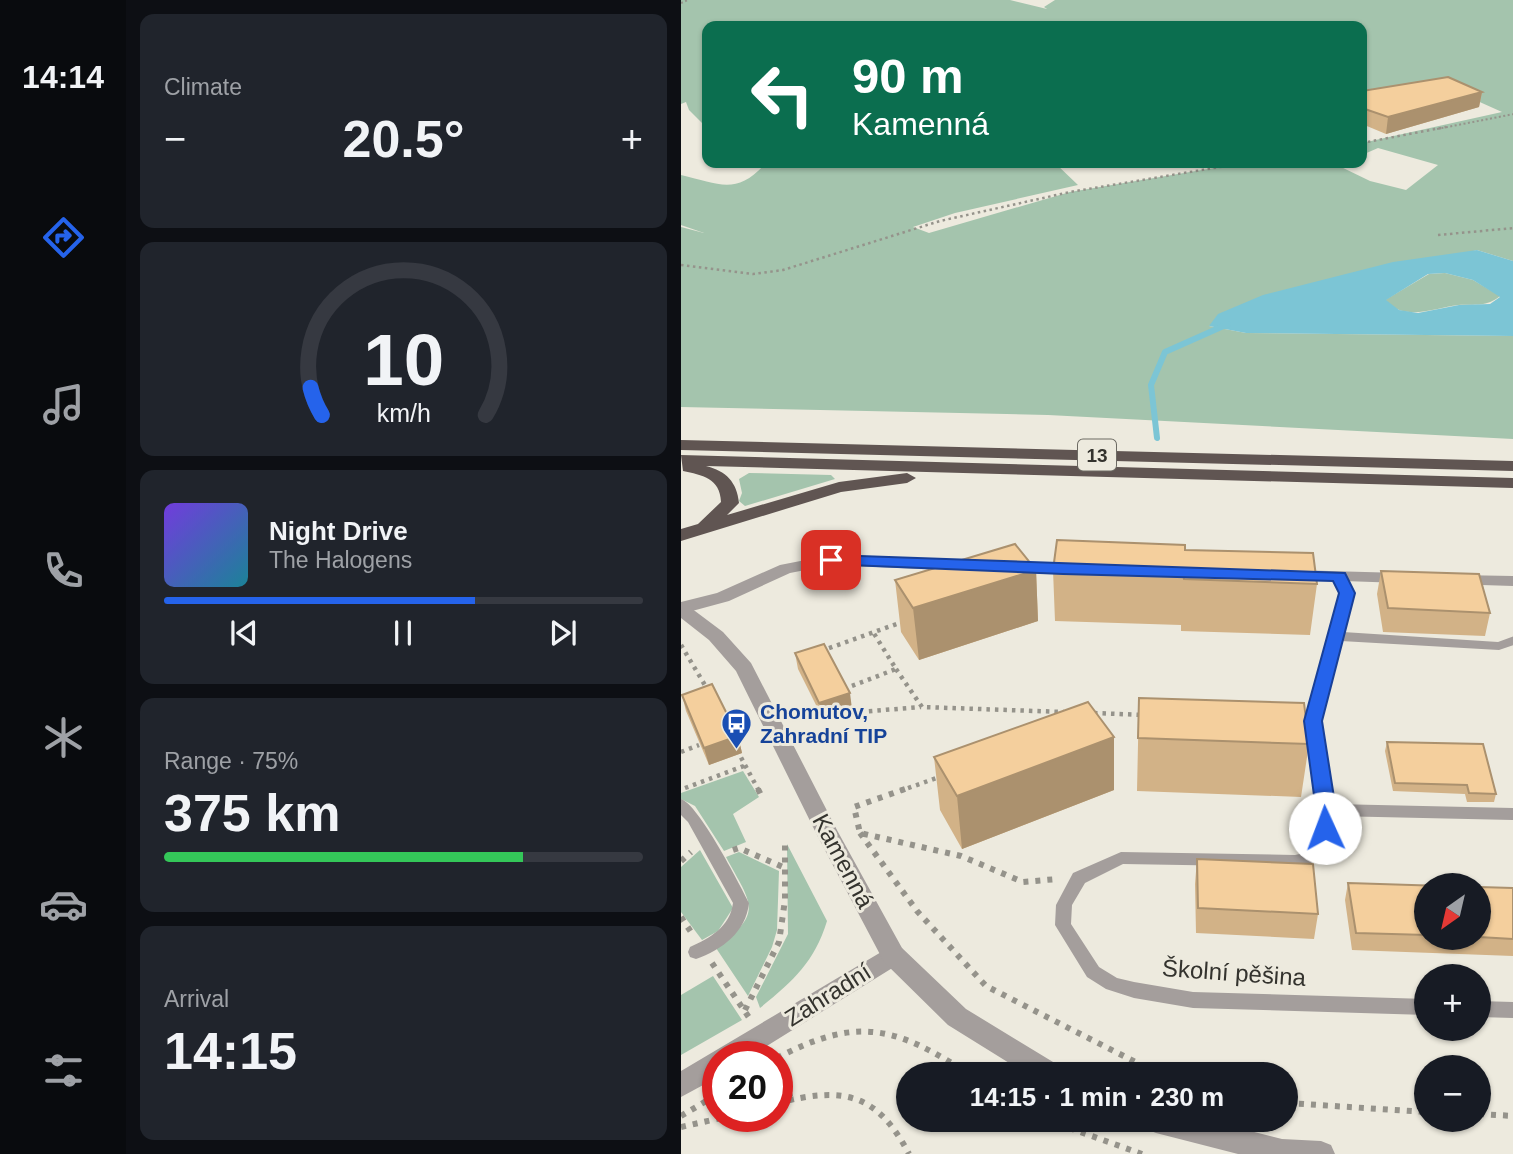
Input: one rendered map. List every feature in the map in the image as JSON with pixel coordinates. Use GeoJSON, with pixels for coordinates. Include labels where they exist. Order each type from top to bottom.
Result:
{"type":"FeatureCollection","features":[{"type":"Feature","properties":{"kind":"highway","name":"13"},"geometry":{"type":"LineString","coordinates":[[681,444],[1513,466]]}},
{"type":"Feature","properties":{"kind":"highway","name":"13"},"geometry":{"type":"LineString","coordinates":[[681,460],[1513,483]]}},
{"type":"Feature","properties":{"kind":"highway"},"geometry":{"type":"LineString","coordinates":[[681,466],[708,471],[725,482],[730,491],[730,503],[689,532]]}},
{"type":"Feature","properties":{"kind":"highway"},"geometry":{"type":"LineString","coordinates":[[689,532],[839,487],[876,480],[1009,471]]}},
{"type":"Feature","properties":{"kind":"street","name":"Kamenná"},"geometry":{"type":"LineString","coordinates":[[681,608],[723,597],[786,569],[831,560],[1090,570]]}},
{"type":"Feature","properties":{"kind":"street"},"geometry":{"type":"LineString","coordinates":[[1270,575],[1513,581]]}},
{"type":"Feature","properties":{"kind":"street","name":"Kamenná"},"geometry":{"type":"LineString","coordinates":[[681,608],[716,636],[744,668],[828,835],[893,955],[957,1017],[1030,1062]]}},
{"type":"Feature","properties":{"kind":"street","name":"Zahradní"},"geometry":{"type":"LineString","coordinates":[[752,1041],[893,955]]}},
{"type":"Feature","properties":{"kind":"street"},"geometry":{"type":"LineString","coordinates":[[681,1085],[702,1073]]}},
{"type":"Feature","properties":{"kind":"street"},"geometry":{"type":"LineString","coordinates":[[1203,1132],[1282,1152],[1321,1154]]}},
{"type":"Feature","properties":{"kind":"lane"},"geometry":{"type":"LineString","coordinates":[[1079,878],[1121,858],[1295,861],[1314,857],[1324,847],[1326,810],[1313,721],[1347,593],[1339,576]]}},
{"type":"Feature","properties":{"kind":"lane"},"geometry":{"type":"LineString","coordinates":[[1336,636],[1499,646],[1513,640]]}},
{"type":"Feature","properties":{"kind":"lane"},"geometry":{"type":"LineString","coordinates":[[681,805],[693,818],[741,902],[741,913],[730,931],[699,951]]}},
{"type":"Feature","properties":{"kind":"lane"},"geometry":{"type":"LineString","coordinates":[[1326,810],[1513,814]]}},
{"type":"Feature","properties":{"kind":"lane","name":"Školní pěšina"},"geometry":{"type":"LineString","coordinates":[[1079,878],[1064,905],[1063,925],[1093,972],[1112,984],[1193,1000],[1414,1007]]}},
{"type":"Feature","properties":{"kind":"lane"},"geometry":{"type":"LineString","coordinates":[[1491,1009],[1513,1010]]}},
{"type":"Feature","properties":{"kind":"path"},"geometry":{"type":"LineString","coordinates":[[681,3],[688,0]]}},
{"type":"Feature","properties":{"kind":"path"},"geometry":{"type":"LineString","coordinates":[[1367,142],[1513,114]]}},
{"type":"Feature","properties":{"kind":"path"},"geometry":{"type":"LineString","coordinates":[[681,265],[753,274],[783,270],[940,221],[1070,192],[1214,168]]}},
{"type":"Feature","properties":{"kind":"path"},"geometry":{"type":"LineString","coordinates":[[1438,235],[1513,226]]}},
{"type":"Feature","properties":{"kind":"path"},"geometry":{"type":"LineString","coordinates":[[816,653],[911,619]]}},
{"type":"Feature","properties":{"kind":"path"},"geometry":{"type":"LineString","coordinates":[[873,632],[921,707]]}},
{"type":"Feature","properties":{"kind":"path"},"geometry":{"type":"LineString","coordinates":[[681,645],[710,694]]}},
{"type":"Feature","properties":{"kind":"path"},"geometry":{"type":"LineString","coordinates":[[843,690],[896,669]]}},
{"type":"Feature","properties":{"kind":"path"},"geometry":{"type":"LineString","coordinates":[[832,714],[921,707],[1075,713]]}},
{"type":"Feature","properties":{"kind":"path"},"geometry":{"type":"LineString","coordinates":[[1089,713],[1159,715]]}},
{"type":"Feature","properties":{"kind":"path"},"geometry":{"type":"LineString","coordinates":[[733,742],[761,795]]}},
{"type":"Feature","properties":{"kind":"path"},"geometry":{"type":"LineString","coordinates":[[681,752],[699,745]]}},
{"type":"Feature","properties":{"kind":"path"},"geometry":{"type":"LineString","coordinates":[[681,789],[744,766]]}},
{"type":"Feature","properties":{"kind":"path"},"geometry":{"type":"LineString","coordinates":[[953,772],[854,807],[860,833],[917,911],[985,986],[1135,1062]]}},
{"type":"Feature","properties":{"kind":"path"},"geometry":{"type":"LineString","coordinates":[[860,833],[961,856],[1023,882],[1079,878]]}},
{"type":"Feature","properties":{"kind":"path"},"geometry":{"type":"LineString","coordinates":[[745,1010],[779,942],[785,900],[785,840]]}},
{"type":"Feature","properties":{"kind":"path"},"geometry":{"type":"LineString","coordinates":[[716,857],[739,848],[785,868]]}},
{"type":"Feature","properties":{"kind":"path"},"geometry":{"type":"LineString","coordinates":[[681,917],[699,951],[745,1010],[764,1041]]}},
{"type":"Feature","properties":{"kind":"path"},"geometry":{"type":"LineString","coordinates":[[793,1050],[831,1032],[866,1031],[904,1037],[935,1051],[951,1062]]}},
{"type":"Feature","properties":{"kind":"path"},"geometry":{"type":"LineString","coordinates":[[793,1099],[822,1092],[860,1100],[879,1109],[894,1125],[910,1154]]}},
{"type":"Feature","properties":{"kind":"path"},"geometry":{"type":"LineString","coordinates":[[681,1116],[702,1104]]}},
{"type":"Feature","properties":{"kind":"path"},"geometry":{"type":"LineString","coordinates":[[1298,1104],[1414,1111]]}},
{"type":"Feature","properties":{"kind":"path"},"geometry":{"type":"LineString","coordinates":[[1491,1115],[1513,1116]]}},
{"type":"Feature","properties":{"kind":"path"},"geometry":{"type":"LineString","coordinates":[[681,1127],[702,1122]]}},
{"type":"Feature","properties":{"kind":"path"},"geometry":{"type":"LineString","coordinates":[[1081,1132],[1142,1154]]}},
{"type":"Feature","properties":{"kind":"green space"},"geometry":{"type":"Polygon","coordinates":[[[681,0],[1010,0],[1047,9],[1044,7],[1055,0],[1513,0],[1513,261],[1477,250],[1209,326],[1246,333],[1513,336],[1513,439],[1048,415],[681,407],[681,227],[704,233],[681,225],[681,175],[727,185],[746,180],[760,168],[1060,168],[1078,185],[955,213],[913,227],[929,233],[1070,192],[1214,168],[1343,168],[1370,181],[1406,190],[1438,165],[1378,148],[1367,153],[1367,142],[1502,112],[1444,86],[1367,96],[1367,21],[702,21],[702,123],[689,110],[686,102],[681,104],[681,0]]]}},
{"type":"Feature","properties":{"kind":"green space"},"geometry":{"type":"Polygon","coordinates":[[[1445,273],[1473,280],[1500,296],[1475,305],[1458,305],[1420,312],[1392,307],[1385,300],[1429,274],[1445,273]]]}},
{"type":"Feature","properties":{"kind":"green space"},"geometry":{"type":"Polygon","coordinates":[[[749,473],[831,475],[835,479],[745,506],[739,501],[742,493],[739,479],[749,473]]]}},
{"type":"Feature","properties":{"kind":"green space"},"geometry":{"type":"Polygon","coordinates":[[[743,771],[759,797],[733,814],[746,842],[724,851],[695,806],[681,799],[681,793],[743,771]]]}},
{"type":"Feature","properties":{"kind":"green space"},"geometry":{"type":"Polygon","coordinates":[[[787,844],[827,921],[809,960],[783,989],[760,1008],[756,997],[788,934],[787,844]]]}},
{"type":"Feature","properties":{"kind":"green space"},"geometry":{"type":"Polygon","coordinates":[[[700,850],[733,908],[718,931],[702,940],[681,912],[681,867],[700,850]]]}},
{"type":"Feature","properties":{"kind":"green space"},"geometry":{"type":"Polygon","coordinates":[[[739,852],[779,871],[777,930],[772,947],[748,996],[716,948],[732,936],[747,916],[747,897],[726,857],[739,852]]]}},
{"type":"Feature","properties":{"kind":"green space"},"geometry":{"type":"Polygon","coordinates":[[[713,976],[742,1020],[681,1055],[681,995],[713,976]]]}},
{"type":"Feature","properties":{"kind":"water"},"geometry":{"type":"Polygon","coordinates":[[[1477,250],[1513,261],[1513,336],[1246,333],[1209,326],[1218,314],[1263,295],[1393,262],[1477,250]],[[1445,273],[1428,274],[1386,300],[1399,310],[1418,313],[1459,305],[1490,304],[1500,297],[1473,280],[1445,273]]]}},
{"type":"Feature","properties":{"kind":"building"},"geometry":{"type":"Polygon","coordinates":[[[1448,77],[1482,92],[1388,117],[1367,110],[1367,90],[1448,77]]]}},
{"type":"Feature","properties":{"kind":"building"},"geometry":{"type":"Polygon","coordinates":[[[1057,540],[1185,545],[1185,550],[1313,553],[1317,584],[1184,579],[1183,574],[1053,570],[1057,540]]]}},
{"type":"Feature","properties":{"kind":"building"},"geometry":{"type":"Polygon","coordinates":[[[1015,544],[1036,570],[913,608],[895,580],[1015,544]]]}},
{"type":"Feature","properties":{"kind":"building"},"geometry":{"type":"Polygon","coordinates":[[[1381,571],[1479,574],[1490,613],[1388,608],[1381,571]]]}},
{"type":"Feature","properties":{"kind":"building"},"geometry":{"type":"Polygon","coordinates":[[[824,644],[850,693],[819,703],[795,653],[824,644]]]}},
{"type":"Feature","properties":{"kind":"building"},"geometry":{"type":"Polygon","coordinates":[[[712,684],[738,736],[704,748],[682,695],[712,684]]]}},
{"type":"Feature","properties":{"kind":"building"},"geometry":{"type":"Polygon","coordinates":[[[1139,698],[1304,703],[1309,744],[1138,738],[1139,698]]]}},
{"type":"Feature","properties":{"kind":"building"},"geometry":{"type":"Polygon","coordinates":[[[1088,702],[1114,737],[957,796],[934,757],[1088,702]]]}},
{"type":"Feature","properties":{"kind":"building"},"geometry":{"type":"Polygon","coordinates":[[[1387,742],[1483,744],[1496,794],[1469,793],[1467,785],[1395,783],[1387,742]]]}},
{"type":"Feature","properties":{"kind":"building"},"geometry":{"type":"Polygon","coordinates":[[[1197,859],[1313,864],[1318,914],[1198,908],[1197,859]]]}},
{"type":"Feature","properties":{"kind":"building"},"geometry":{"type":"Polygon","coordinates":[[[1348,883],[1414,885],[1414,935],[1356,933],[1348,883]]]}},
{"type":"Feature","properties":{"kind":"building"},"geometry":{"type":"Polygon","coordinates":[[[1491,887],[1513,888],[1513,939],[1491,938],[1491,887]]]}},
{"type":"Feature","properties":{"kind":"waterway"},"geometry":{"type":"LineString","coordinates":[[1157,438],[1151,385],[1165,352],[1228,324]]}},
{"type":"Feature","properties":{"kind":"place","name":"Chomutov, Zahradní TIP"},"geometry":{"type":"Point","coordinates":[737,751]}},
{"type":"Feature","properties":{"kind":"route"},"geometry":{"type":"LineString","coordinates":[[831,560],[1063,570],[1339,576],[1347,593],[1313,721],[1326,810],[1325,828]]}}]}
